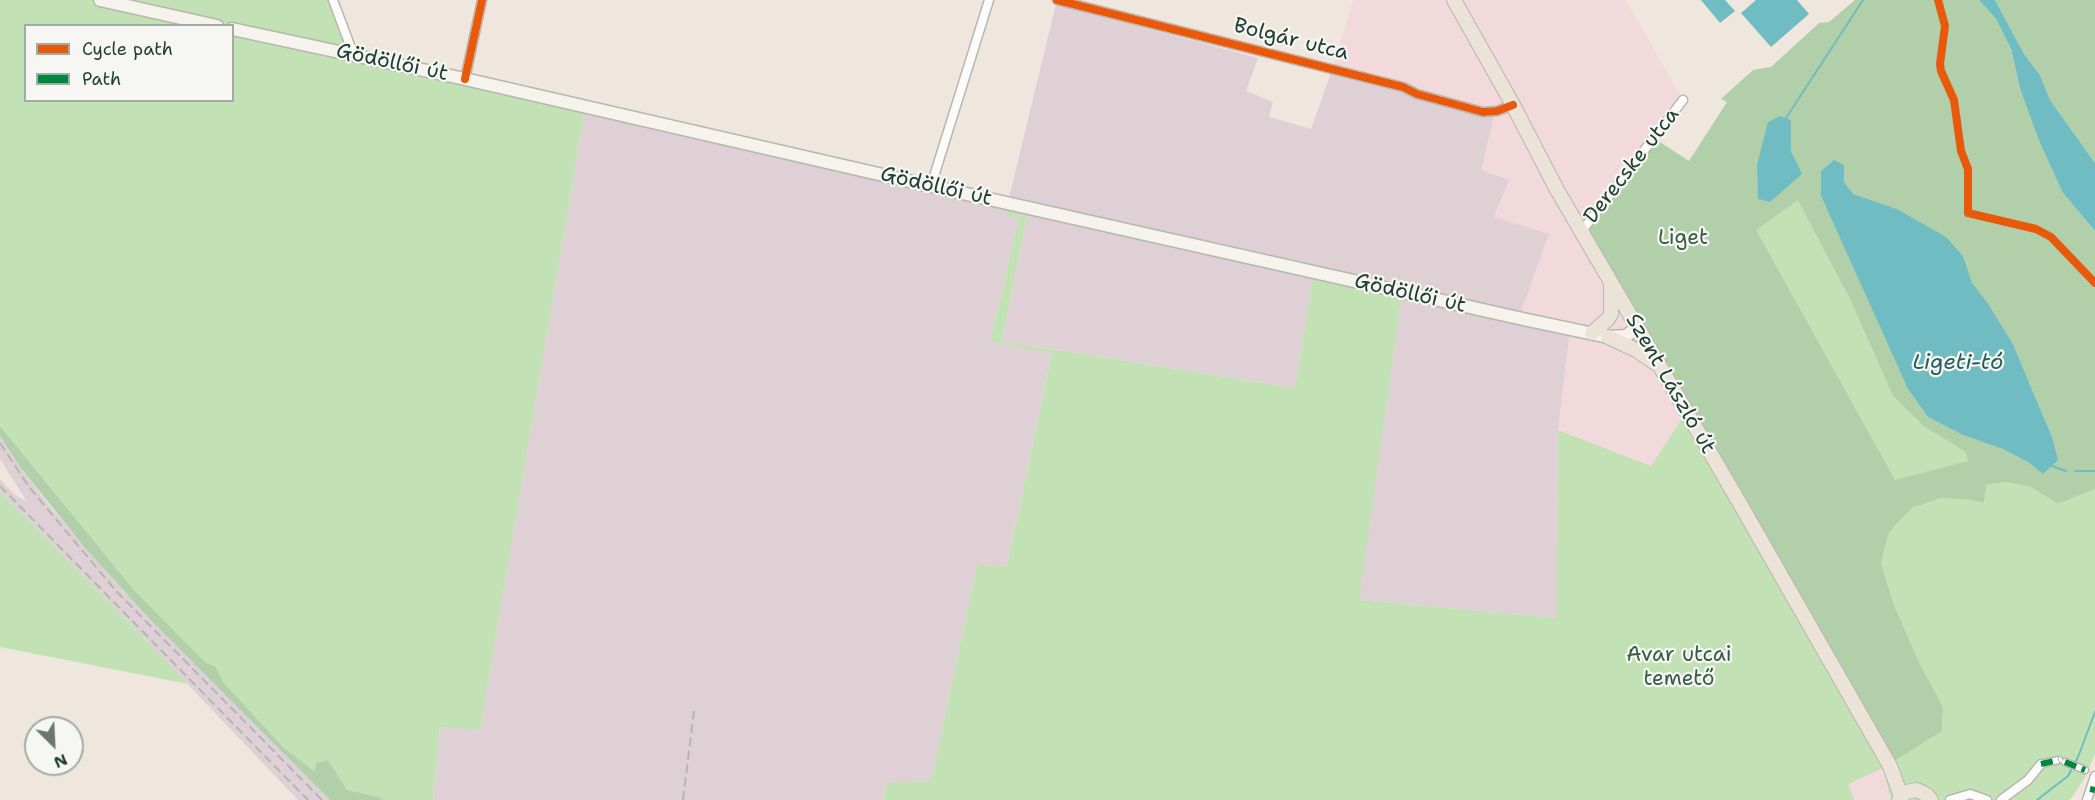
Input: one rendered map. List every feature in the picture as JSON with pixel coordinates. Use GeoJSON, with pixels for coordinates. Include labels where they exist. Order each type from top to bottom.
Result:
{"type":"FeatureCollection","features":[{"type":"Feature","properties":{"kind":"main road"},"geometry":{"type":"LineString","coordinates":[[100,0],[208,24]]}},
{"type":"Feature","properties":{"kind":"main road","name":"Szent László út"},"geometry":{"type":"LineString","coordinates":[[1454,0],[1556,188],[1890,766],[1904,795]]}},
{"type":"Feature","properties":{"kind":"main road","name":"Gödöllői út"},"geometry":{"type":"LineString","coordinates":[[234,29],[465,79],[1608,337]]}},
{"type":"Feature","properties":{"kind":"main road"},"geometry":{"type":"LineString","coordinates":[[1592,333],[1608,320],[1611,314],[1611,283]]}},
{"type":"Feature","properties":{"kind":"main road"},"geometry":{"type":"LineString","coordinates":[[1608,337],[1626,336],[1638,327]]}},
{"type":"Feature","properties":{"kind":"main road"},"geometry":{"type":"LineString","coordinates":[[1608,337],[1636,350],[1660,367]]}},
{"type":"Feature","properties":{"kind":"main road"},"geometry":{"type":"LineString","coordinates":[[1904,795],[1923,791],[1931,800]]}},
{"type":"Feature","properties":{"kind":"street"},"geometry":{"type":"LineString","coordinates":[[333,0],[354,56]]}},
{"type":"Feature","properties":{"kind":"street"},"geometry":{"type":"LineString","coordinates":[[465,79],[482,0]]}},
{"type":"Feature","properties":{"kind":"street"},"geometry":{"type":"LineString","coordinates":[[931,186],[989,0]]}},
{"type":"Feature","properties":{"kind":"street","name":"Bolgár utca"},"geometry":{"type":"LineString","coordinates":[[1058,0],[1392,84],[1417,94],[1483,112],[1497,111],[1513,105]]}},
{"type":"Feature","properties":{"kind":"street","name":"Derecske utca"},"geometry":{"type":"LineString","coordinates":[[1581,232],[1683,100]]}},
{"type":"Feature","properties":{"kind":"street"},"geometry":{"type":"LineString","coordinates":[[2001,800],[2028,780],[2041,764],[2062,761],[2085,770]]}},
{"type":"Feature","properties":{"kind":"street"},"geometry":{"type":"LineString","coordinates":[[2087,800],[2095,776]]}},
{"type":"Feature","properties":{"kind":"street"},"geometry":{"type":"LineString","coordinates":[[1950,800],[1970,794],[1987,800]]}},
{"type":"Feature","properties":{"kind":"shaded area"},"geometry":{"type":"Polygon","coordinates":[[[1353,0],[1626,0],[1680,95],[1683,106],[1580,237],[1685,414],[1651,466],[1558,430],[1570,329],[1519,318],[1494,217],[1509,180],[1480,170],[1332,70],[1353,0]]]}},
{"type":"Feature","properties":{"kind":"shaded area"},"geometry":{"type":"Polygon","coordinates":[[[1056,4],[1258,58],[1246,91],[1273,102],[1269,117],[1311,129],[1332,70],[1495,112],[1481,170],[1509,180],[1494,217],[1549,234],[1519,317],[1570,329],[1558,430],[1558,618],[1358,600],[1402,294],[1314,272],[1295,388],[1002,341],[1029,206],[1019,218],[990,341],[1052,352],[1007,566],[977,565],[931,781],[888,782],[883,800],[433,800],[440,727],[480,729],[585,109],[1008,202],[1056,4]]]}},
{"type":"Feature","properties":{"kind":"shaded area"},"geometry":{"type":"Polygon","coordinates":[[[0,436],[48,504],[120,587],[330,800],[298,800],[0,492],[0,479],[13,493],[27,502],[0,459],[0,436]]]}},
{"type":"Feature","properties":{"kind":"shaded area"},"geometry":{"type":"Polygon","coordinates":[[[1883,768],[1891,800],[1854,800],[1847,784],[1883,768]]]}},
{"type":"Feature","properties":{"kind":"green space"},"geometry":{"type":"Polygon","coordinates":[[[0,0],[338,0],[360,59],[585,109],[480,730],[440,727],[433,800],[381,800],[381,798],[347,791],[328,760],[315,773],[284,748],[223,682],[216,667],[205,662],[134,590],[0,426],[0,0]]]}},
{"type":"Feature","properties":{"kind":"green space","name":"Liget"},"geometry":{"type":"Polygon","coordinates":[[[1855,0],[1979,0],[1996,19],[2011,49],[2020,88],[2063,193],[2095,231],[2095,489],[2058,504],[2031,487],[2005,482],[1986,485],[1984,503],[1941,498],[1912,508],[1889,532],[1881,563],[1894,605],[1919,662],[1943,707],[1942,731],[1883,768],[1694,423],[1580,236],[1657,140],[1689,161],[1727,102],[1721,99],[1753,70],[1771,67],[1819,23],[1829,22],[1855,0]],[[1780,116],[1758,189],[1758,198],[1801,174],[1791,151],[1791,120],[1780,116]],[[1844,166],[1821,196],[1908,389],[1928,417],[1963,435],[2003,449],[2028,462],[2043,474],[2058,460],[2052,437],[2013,344],[1989,305],[1971,283],[1963,256],[1897,209],[1853,194],[1844,182],[1844,166]],[[1798,200],[1756,230],[1895,480],[1968,461],[1966,452],[1925,427],[1893,396],[1851,301],[1798,200]]]}},
{"type":"Feature","properties":{"kind":"green space"},"geometry":{"type":"Polygon","coordinates":[[[1995,0],[2095,0],[2095,163],[2050,100],[2040,75],[2024,54],[1995,0]]]}},
{"type":"Feature","properties":{"kind":"green space","name":"Avar utcai temető"},"geometry":{"type":"Polygon","coordinates":[[[1790,85],[2095,487],[2035,485],[1990,479],[1908,505],[1895,526],[1912,508],[1941,498],[1984,503],[1985,485],[2005,482],[2031,487],[2058,504],[2095,489],[2095,754],[2083,781],[2070,800],[1891,800],[1883,768],[1848,784],[1854,800],[883,800],[888,782],[931,781],[977,565],[1007,566],[1052,353],[990,341],[1019,218],[1007,216],[1008,202],[1029,206],[1002,341],[1295,388],[1314,271],[1402,294],[1359,600],[1557,618],[1558,430],[1651,466],[1685,414],[1942,731],[1943,708],[1919,662],[1894,605],[1881,563],[1888,536],[1690,164],[1790,85]]]}},
{"type":"Feature","properties":{"kind":"green space"},"geometry":{"type":"Polygon","coordinates":[[[0,426],[134,590],[205,662],[216,667],[223,682],[284,748],[315,772],[316,763],[328,760],[347,790],[382,798],[381,800],[330,800],[147,616],[86,549],[20,467],[0,436],[0,426]]]}},
{"type":"Feature","properties":{"kind":"green space"},"geometry":{"type":"Polygon","coordinates":[[[0,492],[136,630],[188,684],[0,647],[0,492]]]}},
{"type":"Feature","properties":{"kind":"water"},"geometry":{"type":"Polygon","coordinates":[[[1701,0],[1725,0],[1735,11],[1720,23],[1701,0]]]}},
{"type":"Feature","properties":{"kind":"water"},"geometry":{"type":"Polygon","coordinates":[[[1756,0],[1797,0],[1809,14],[1771,47],[1741,13],[1756,0]]]}},
{"type":"Feature","properties":{"kind":"water"},"geometry":{"type":"Polygon","coordinates":[[[1979,0],[1995,0],[2024,54],[2040,75],[2050,100],[2095,163],[2095,231],[2063,193],[2038,138],[2020,88],[2011,49],[1996,19],[1979,0]]]}},
{"type":"Feature","properties":{"kind":"water"},"geometry":{"type":"Polygon","coordinates":[[[1780,116],[1791,120],[1791,151],[1802,174],[1770,202],[1758,199],[1757,165],[1768,122],[1780,116]]]}},
{"type":"Feature","properties":{"kind":"water","name":"Ligeti-tó"},"geometry":{"type":"Polygon","coordinates":[[[1834,160],[1844,165],[1844,182],[1853,194],[1897,209],[1946,237],[1963,256],[1972,283],[1989,305],[2013,344],[2052,437],[2058,460],[2043,474],[2028,462],[2003,449],[1963,435],[1928,417],[1908,389],[1821,196],[1821,171],[1834,160]]]}},
{"type":"Feature","properties":{"kind":"waterway"},"geometry":{"type":"LineString","coordinates":[[1786,118],[1863,0]]}},
{"type":"Feature","properties":{"kind":"waterway"},"geometry":{"type":"LineString","coordinates":[[2052,466],[2066,471]]}},
{"type":"Feature","properties":{"kind":"waterway"},"geometry":{"type":"LineString","coordinates":[[2075,471],[2095,471]]}},
{"type":"Feature","properties":{"kind":"waterway"},"geometry":{"type":"LineString","coordinates":[[2037,800],[2068,776],[2078,757],[2095,712]]}},
{"type":"Feature","properties":{"kind":"railway"},"geometry":{"type":"LineString","coordinates":[[0,443],[29,487],[117,592],[322,800]]}},
{"type":"Feature","properties":{"kind":"railway"},"geometry":{"type":"LineString","coordinates":[[0,486],[308,800]]}},
{"type":"Feature","properties":{"kind":"railway"},"geometry":{"type":"LineString","coordinates":[[683,800],[694,711]]}},
{"type":"Feature","properties":{"kind":"marked path"},"geometry":{"type":"LineString","coordinates":[[2041,764],[2059,760]]}},
{"type":"Feature","properties":{"kind":"marked path"},"geometry":{"type":"LineString","coordinates":[[2065,762],[2085,770]]}},
{"type":"Feature","properties":{"kind":"marked path"},"geometry":{"type":"LineString","coordinates":[[2090,789],[2095,790]]}},
{"type":"Feature","properties":{"kind":"cycle path"},"geometry":{"type":"LineString","coordinates":[[465,79],[482,0]]}},
{"type":"Feature","properties":{"kind":"cycle path"},"geometry":{"type":"LineString","coordinates":[[1057,0],[1403,87],[1417,94],[1483,112],[1497,111],[1513,105]]}},
{"type":"Feature","properties":{"kind":"cycle path"},"geometry":{"type":"LineString","coordinates":[[1938,0],[1945,26],[1940,64],[1954,100],[1961,151],[1968,169],[1968,213],[2036,229],[2051,237],[2095,283]]}}]}
